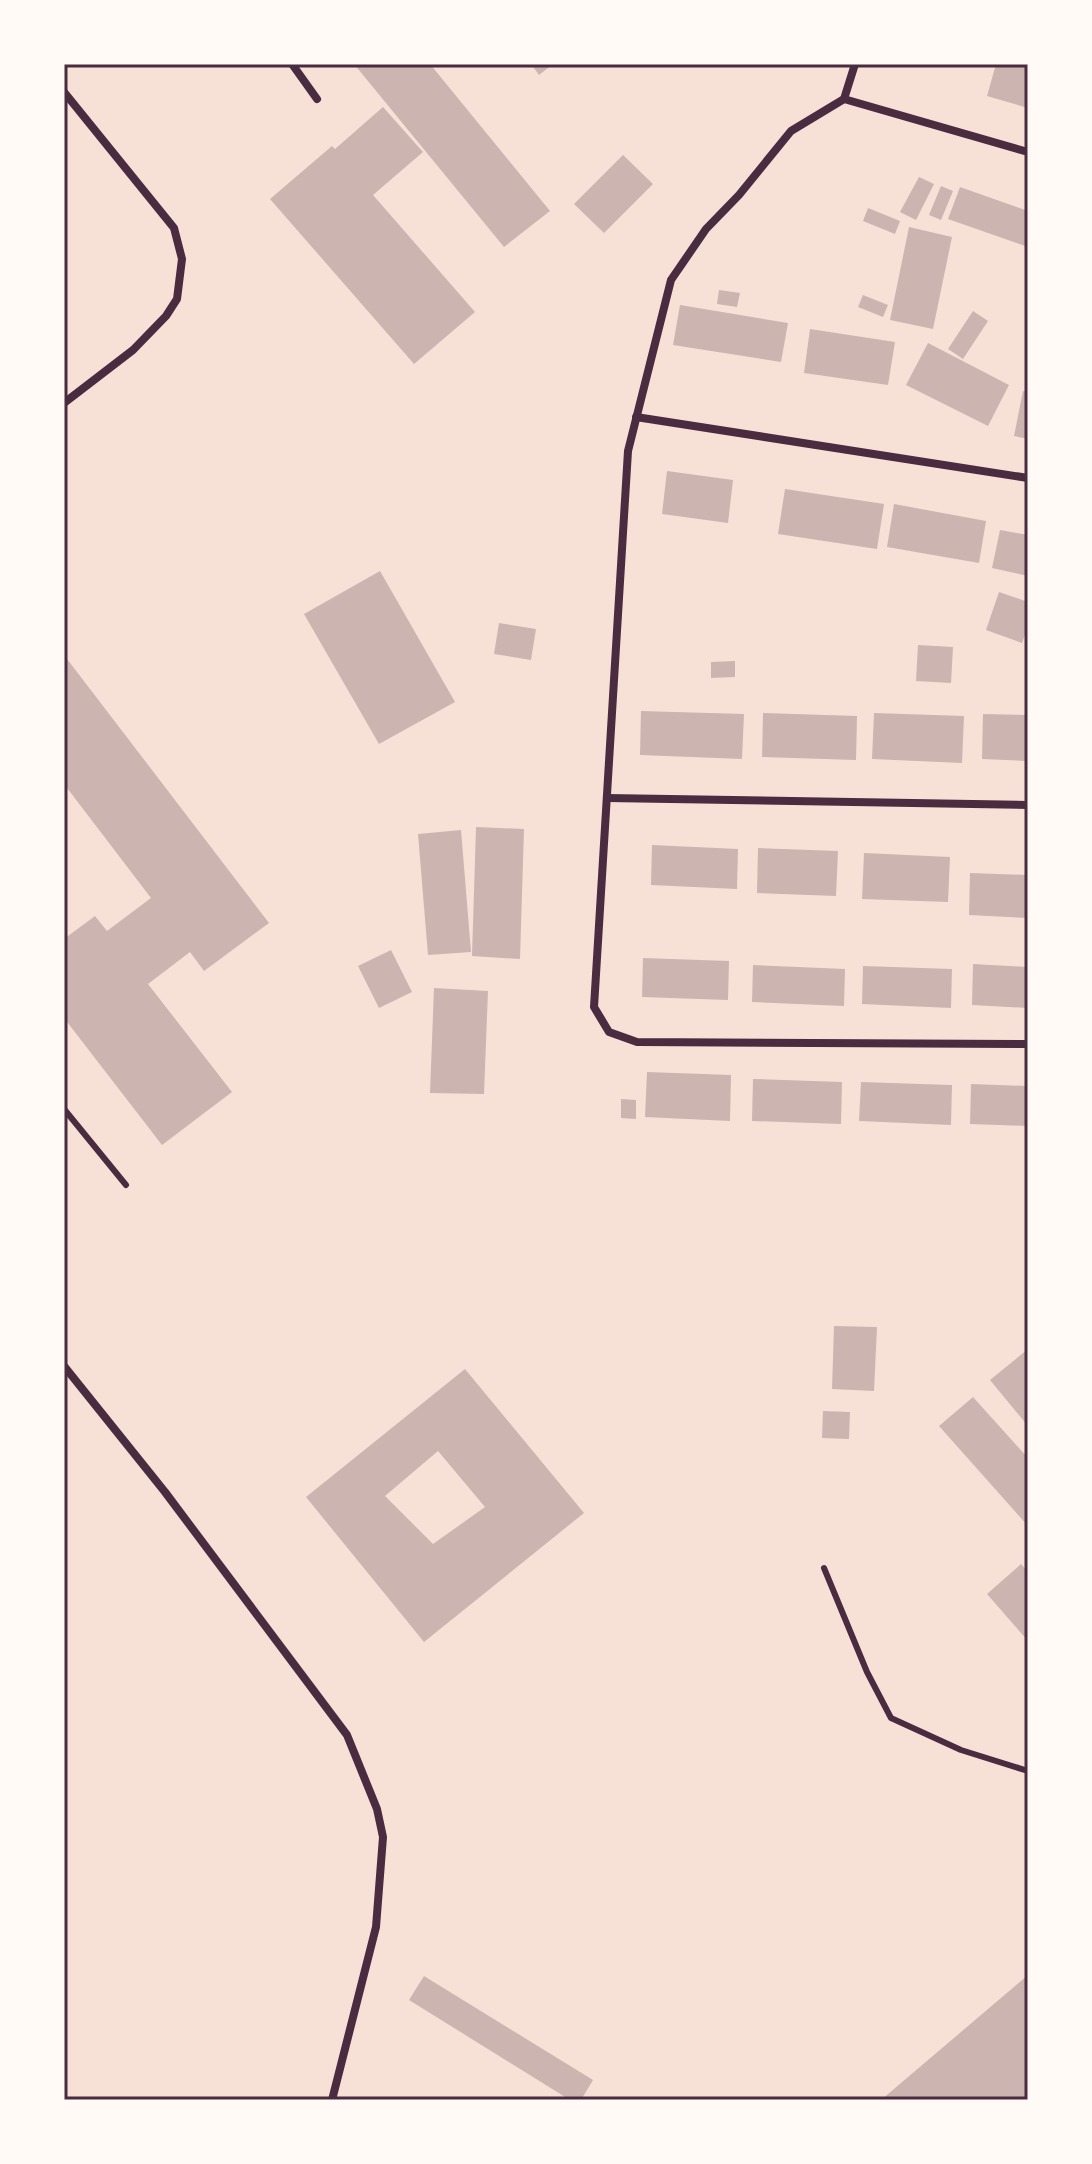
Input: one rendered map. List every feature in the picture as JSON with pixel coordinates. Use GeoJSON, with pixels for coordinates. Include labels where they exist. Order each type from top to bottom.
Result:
{"type":"FeatureCollection","features":[{"type":"Feature","properties":{"kind":"street"},"geometry":{"type":"LineString","coordinates":[[292,64],[317,99]]}},
{"type":"Feature","properties":{"kind":"street"},"geometry":{"type":"LineString","coordinates":[[855,64],[844,99],[791,131],[739,195],[706,229],[671,280],[628,451],[594,1007],[609,1032],[637,1042],[1028,1044]]}},
{"type":"Feature","properties":{"kind":"street"},"geometry":{"type":"LineString","coordinates":[[64,92],[174,228],[182,259],[177,299],[166,316],[133,350],[64,403]]}},
{"type":"Feature","properties":{"kind":"street"},"geometry":{"type":"LineString","coordinates":[[844,99],[1028,152]]}},
{"type":"Feature","properties":{"kind":"street"},"geometry":{"type":"LineString","coordinates":[[636,417],[1028,478]]}},
{"type":"Feature","properties":{"kind":"street"},"geometry":{"type":"LineString","coordinates":[[607,798],[1028,805]]}},
{"type":"Feature","properties":{"kind":"street"},"geometry":{"type":"LineString","coordinates":[[64,1366],[165,1492],[347,1735],[377,1809],[383,1837],[376,1927],[332,2100]]}},
{"type":"Feature","properties":{"kind":"lane"},"geometry":{"type":"LineString","coordinates":[[64,1109],[126,1185]]}},
{"type":"Feature","properties":{"kind":"lane"},"geometry":{"type":"LineString","coordinates":[[824,1568],[867,1672],[891,1718],[961,1750],[1028,1771]]}},
{"type":"Feature","properties":{"kind":"building"},"geometry":{"type":"Polygon","coordinates":[[[354,64],[430,64],[550,211],[504,247],[354,64]]]}},
{"type":"Feature","properties":{"kind":"building"},"geometry":{"type":"Polygon","coordinates":[[[531,64],[553,64],[539,75],[531,64]]]}},
{"type":"Feature","properties":{"kind":"building"},"geometry":{"type":"Polygon","coordinates":[[[996,64],[1028,64],[1028,108],[987,96],[996,64]]]}},
{"type":"Feature","properties":{"kind":"building"},"geometry":{"type":"Polygon","coordinates":[[[383,107],[423,152],[373,195],[475,312],[414,364],[270,199],[383,107]]]}},
{"type":"Feature","properties":{"kind":"building"},"geometry":{"type":"Polygon","coordinates":[[[623,155],[653,184],[604,233],[574,204],[623,155]]]}},
{"type":"Feature","properties":{"kind":"building"},"geometry":{"type":"Polygon","coordinates":[[[919,177],[934,184],[916,220],[900,212],[919,177]]]}},
{"type":"Feature","properties":{"kind":"building"},"geometry":{"type":"Polygon","coordinates":[[[941,186],[953,191],[941,220],[929,215],[941,186]]]}},
{"type":"Feature","properties":{"kind":"building"},"geometry":{"type":"Polygon","coordinates":[[[960,187],[1028,211],[1028,247],[948,219],[960,187]]]}},
{"type":"Feature","properties":{"kind":"building"},"geometry":{"type":"Polygon","coordinates":[[[868,208],[900,221],[895,234],[863,221],[868,208]]]}},
{"type":"Feature","properties":{"kind":"building"},"geometry":{"type":"Polygon","coordinates":[[[909,227],[952,237],[933,329],[890,320],[909,227]]]}},
{"type":"Feature","properties":{"kind":"building"},"geometry":{"type":"Polygon","coordinates":[[[719,290],[740,293],[737,307],[717,304],[719,290]]]}},
{"type":"Feature","properties":{"kind":"building"},"geometry":{"type":"Polygon","coordinates":[[[863,295],[888,305],[883,317],[858,307],[863,295]]]}},
{"type":"Feature","properties":{"kind":"building"},"geometry":{"type":"Polygon","coordinates":[[[680,305],[788,323],[781,362],[673,345],[680,305]]]}},
{"type":"Feature","properties":{"kind":"building"},"geometry":{"type":"Polygon","coordinates":[[[973,311],[988,321],[963,359],[948,349],[973,311]]]}},
{"type":"Feature","properties":{"kind":"building"},"geometry":{"type":"Polygon","coordinates":[[[810,329],[895,342],[888,385],[804,373],[810,329]]]}},
{"type":"Feature","properties":{"kind":"building"},"geometry":{"type":"Polygon","coordinates":[[[928,343],[1009,385],[988,426],[906,385],[928,343]]]}},
{"type":"Feature","properties":{"kind":"building"},"geometry":{"type":"Polygon","coordinates":[[[1023,391],[1028,392],[1028,439],[1014,436],[1023,391]]]}},
{"type":"Feature","properties":{"kind":"building"},"geometry":{"type":"Polygon","coordinates":[[[667,471],[733,480],[728,523],[662,514],[667,471]]]}},
{"type":"Feature","properties":{"kind":"building"},"geometry":{"type":"Polygon","coordinates":[[[785,489],[884,504],[877,549],[778,534],[785,489]]]}},
{"type":"Feature","properties":{"kind":"building"},"geometry":{"type":"Polygon","coordinates":[[[894,504],[986,521],[979,563],[887,547],[894,504]]]}},
{"type":"Feature","properties":{"kind":"building"},"geometry":{"type":"Polygon","coordinates":[[[1000,530],[1028,535],[1028,576],[992,568],[1000,530]]]}},
{"type":"Feature","properties":{"kind":"building"},"geometry":{"type":"Polygon","coordinates":[[[380,571],[455,702],[379,744],[304,614],[380,571]]]}},
{"type":"Feature","properties":{"kind":"building"},"geometry":{"type":"Polygon","coordinates":[[[999,592],[1028,602],[1028,626],[1022,643],[986,630],[999,592]]]}},
{"type":"Feature","properties":{"kind":"building"},"geometry":{"type":"Polygon","coordinates":[[[499,623],[536,629],[531,660],[494,654],[499,623]]]}},
{"type":"Feature","properties":{"kind":"building"},"geometry":{"type":"Polygon","coordinates":[[[918,645],[953,647],[951,683],[916,681],[918,645]]]}},
{"type":"Feature","properties":{"kind":"building"},"geometry":{"type":"Polygon","coordinates":[[[64,655],[269,923],[204,971],[190,952],[148,984],[232,1092],[162,1145],[64,1018],[64,939],[95,916],[107,931],[151,898],[64,784],[64,655]]]}},
{"type":"Feature","properties":{"kind":"building"},"geometry":{"type":"Polygon","coordinates":[[[735,661],[735,677],[711,678],[711,662],[735,661]]]}},
{"type":"Feature","properties":{"kind":"building"},"geometry":{"type":"Polygon","coordinates":[[[641,711],[744,714],[742,759],[640,755],[641,711]]]}},
{"type":"Feature","properties":{"kind":"building"},"geometry":{"type":"Polygon","coordinates":[[[763,713],[857,716],[856,760],[762,757],[763,713]]]}},
{"type":"Feature","properties":{"kind":"building"},"geometry":{"type":"Polygon","coordinates":[[[874,713],[964,716],[962,763],[872,759],[874,713]]]}},
{"type":"Feature","properties":{"kind":"building"},"geometry":{"type":"Polygon","coordinates":[[[983,714],[1028,715],[1028,761],[982,759],[983,714]]]}},
{"type":"Feature","properties":{"kind":"building"},"geometry":{"type":"Polygon","coordinates":[[[476,827],[524,829],[520,959],[472,956],[476,827]]]}},
{"type":"Feature","properties":{"kind":"building"},"geometry":{"type":"Polygon","coordinates":[[[461,830],[471,952],[428,955],[418,834],[461,830]]]}},
{"type":"Feature","properties":{"kind":"building"},"geometry":{"type":"Polygon","coordinates":[[[652,845],[738,849],[737,889],[651,885],[652,845]]]}},
{"type":"Feature","properties":{"kind":"building"},"geometry":{"type":"Polygon","coordinates":[[[758,848],[838,851],[836,896],[757,893],[758,848]]]}},
{"type":"Feature","properties":{"kind":"building"},"geometry":{"type":"Polygon","coordinates":[[[864,853],[950,857],[948,902],[862,899],[864,853]]]}},
{"type":"Feature","properties":{"kind":"building"},"geometry":{"type":"Polygon","coordinates":[[[970,873],[1028,875],[1028,918],[969,915],[970,873]]]}},
{"type":"Feature","properties":{"kind":"building"},"geometry":{"type":"Polygon","coordinates":[[[391,950],[412,992],[379,1008],[358,966],[391,950]]]}},
{"type":"Feature","properties":{"kind":"building"},"geometry":{"type":"Polygon","coordinates":[[[643,958],[729,961],[728,1000],[642,997],[643,958]]]}},
{"type":"Feature","properties":{"kind":"building"},"geometry":{"type":"Polygon","coordinates":[[[973,964],[1028,967],[1028,1008],[972,1005],[973,964]]]}},
{"type":"Feature","properties":{"kind":"building"},"geometry":{"type":"Polygon","coordinates":[[[753,965],[845,969],[844,1006],[752,1002],[753,965]]]}},
{"type":"Feature","properties":{"kind":"building"},"geometry":{"type":"Polygon","coordinates":[[[863,966],[952,969],[951,1008],[862,1004],[863,966]]]}},
{"type":"Feature","properties":{"kind":"building"},"geometry":{"type":"Polygon","coordinates":[[[434,988],[488,991],[484,1094],[430,1093],[434,988]]]}},
{"type":"Feature","properties":{"kind":"building"},"geometry":{"type":"Polygon","coordinates":[[[647,1072],[731,1075],[730,1121],[645,1117],[647,1072]]]}},
{"type":"Feature","properties":{"kind":"building"},"geometry":{"type":"Polygon","coordinates":[[[753,1079],[842,1082],[841,1124],[752,1121],[753,1079]]]}},
{"type":"Feature","properties":{"kind":"building"},"geometry":{"type":"Polygon","coordinates":[[[861,1082],[952,1085],[951,1125],[859,1121],[861,1082]]]}},
{"type":"Feature","properties":{"kind":"building"},"geometry":{"type":"Polygon","coordinates":[[[971,1084],[1028,1086],[1028,1126],[970,1124],[971,1084]]]}},
{"type":"Feature","properties":{"kind":"building"},"geometry":{"type":"Polygon","coordinates":[[[621,1099],[636,1100],[636,1119],[621,1118],[621,1099]]]}},
{"type":"Feature","properties":{"kind":"building"},"geometry":{"type":"Polygon","coordinates":[[[834,1326],[877,1327],[874,1391],[832,1389],[834,1326]]]}},
{"type":"Feature","properties":{"kind":"building"},"geometry":{"type":"Polygon","coordinates":[[[1028,1349],[1028,1426],[990,1380],[1028,1349]]]}},
{"type":"Feature","properties":{"kind":"building"},"geometry":{"type":"Polygon","coordinates":[[[465,1369],[584,1513],[424,1642],[306,1497],[465,1369]],[[438,1451],[385,1496],[433,1544],[485,1507],[438,1451]]]}},
{"type":"Feature","properties":{"kind":"building"},"geometry":{"type":"Polygon","coordinates":[[[973,1397],[1028,1458],[1028,1526],[939,1426],[973,1397]]]}},
{"type":"Feature","properties":{"kind":"building"},"geometry":{"type":"Polygon","coordinates":[[[823,1411],[850,1412],[849,1439],[822,1438],[823,1411]]]}},
{"type":"Feature","properties":{"kind":"building"},"geometry":{"type":"Polygon","coordinates":[[[1021,1564],[1028,1572],[1028,1641],[987,1594],[1021,1564]]]}},
{"type":"Feature","properties":{"kind":"building"},"geometry":{"type":"Polygon","coordinates":[[[1028,1975],[1028,2100],[881,2100],[1028,1975]]]}},
{"type":"Feature","properties":{"kind":"building"},"geometry":{"type":"Polygon","coordinates":[[[424,1976],[593,2080],[581,2100],[570,2100],[409,2000],[424,1976]]]}}]}
